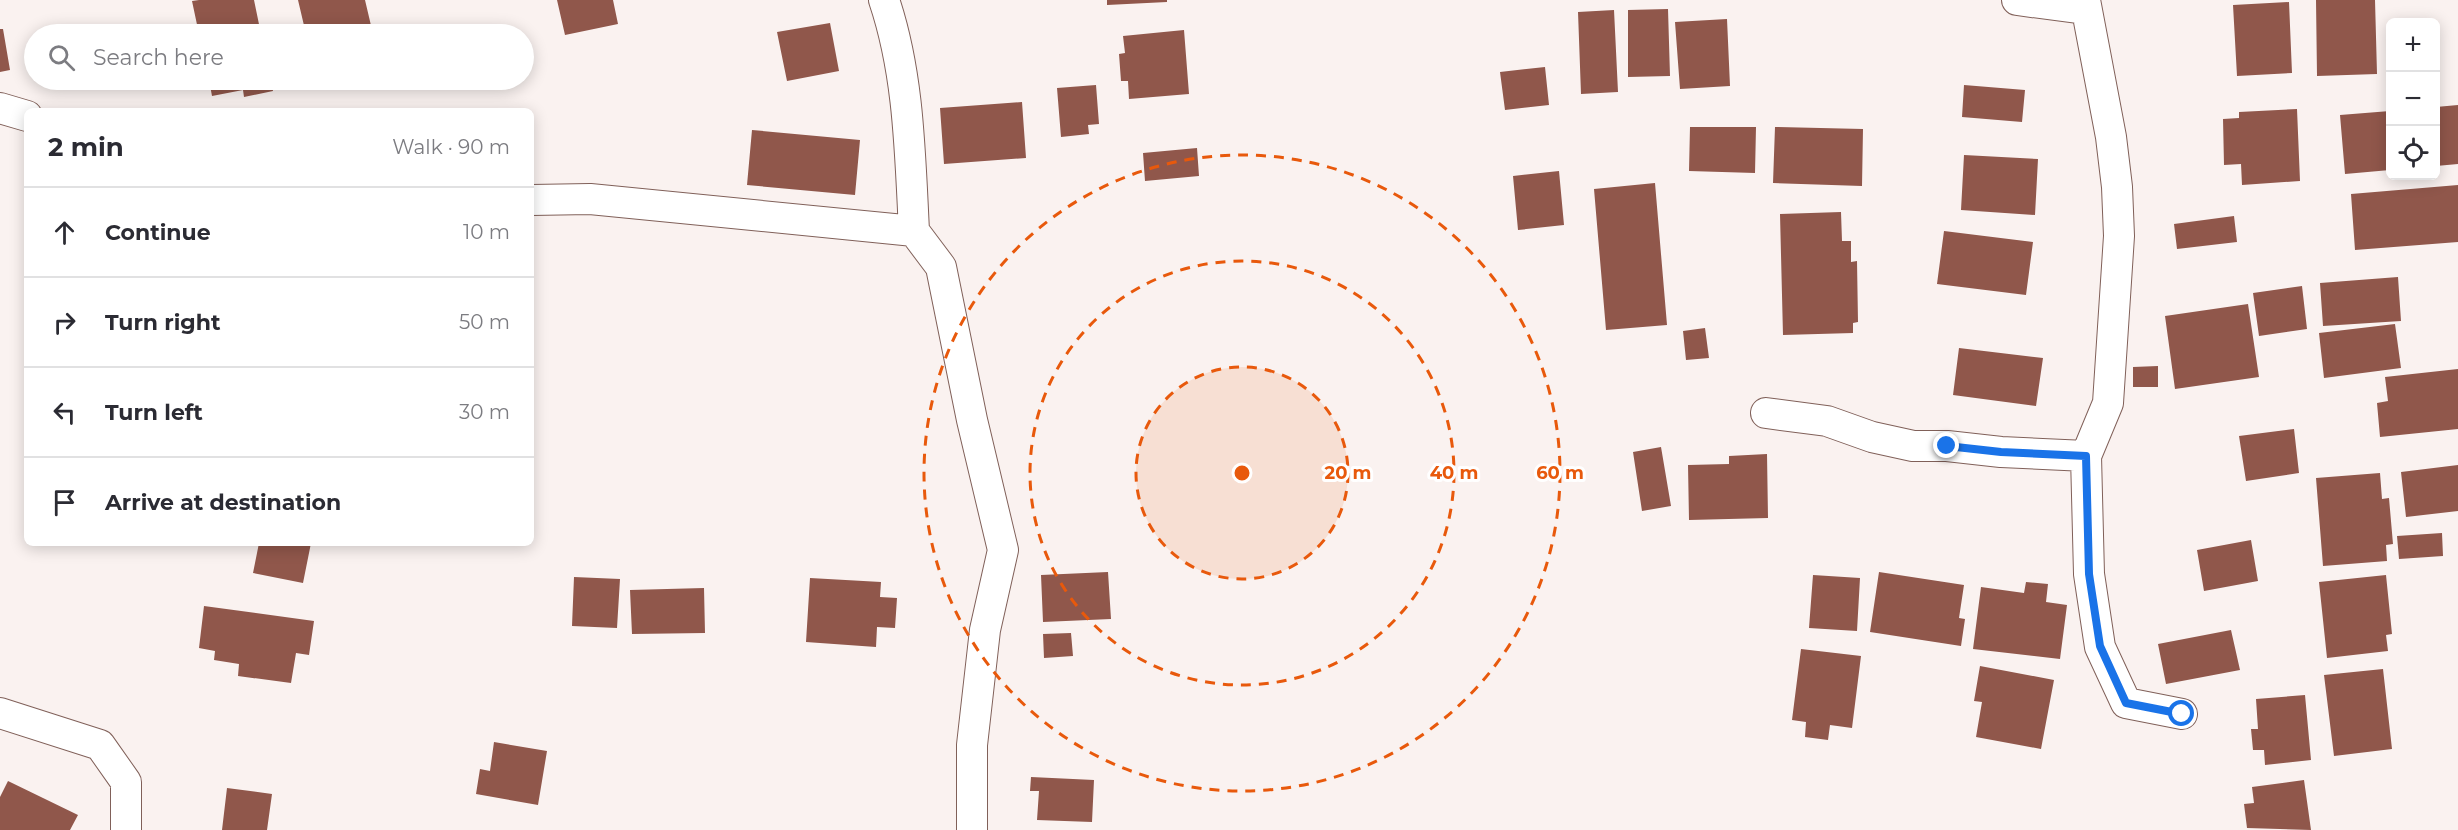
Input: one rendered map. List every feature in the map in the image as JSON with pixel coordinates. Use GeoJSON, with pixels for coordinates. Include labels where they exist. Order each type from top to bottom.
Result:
{"type":"FeatureCollection","features":[{"type":"Feature","properties":{"kind":"street"},"geometry":{"type":"LineString","coordinates":[[884,0],[895,31],[909,123],[914,231],[941,267],[970,409],[1003,550],[985,630],[972,745],[972,830]]}},
{"type":"Feature","properties":{"kind":"street"},"geometry":{"type":"LineString","coordinates":[[2017,0],[2085,4],[2111,137],[2117,187],[2119,236],[2108,402],[2086,456],[2089,574],[2100,646],[2126,703],[2182,714]]}},
{"type":"Feature","properties":{"kind":"street"},"geometry":{"type":"LineString","coordinates":[[0,108],[24,115]]}},
{"type":"Feature","properties":{"kind":"street"},"geometry":{"type":"LineString","coordinates":[[534,200],[590,199],[914,231]]}},
{"type":"Feature","properties":{"kind":"street"},"geometry":{"type":"LineString","coordinates":[[1766,413],[1827,421],[1872,437],[1913,446],[2086,456]]}},
{"type":"Feature","properties":{"kind":"street"},"geometry":{"type":"LineString","coordinates":[[0,713],[100,745],[126,782],[126,830]]}},
{"type":"Feature","properties":{"kind":"building"},"geometry":{"type":"Polygon","coordinates":[[[254,0],[259,24],[197,24],[192,1],[254,0]]]}},
{"type":"Feature","properties":{"kind":"building"},"geometry":{"type":"Polygon","coordinates":[[[298,0],[365,0],[371,24],[304,24],[298,0]]]}},
{"type":"Feature","properties":{"kind":"building"},"geometry":{"type":"Polygon","coordinates":[[[557,0],[613,0],[618,24],[565,35],[557,0]]]}},
{"type":"Feature","properties":{"kind":"building"},"geometry":{"type":"Polygon","coordinates":[[[1107,0],[1167,0],[1167,2],[1107,5],[1107,0]]]}},
{"type":"Feature","properties":{"kind":"building"},"geometry":{"type":"Polygon","coordinates":[[[2316,0],[2375,0],[2377,74],[2317,76],[2316,0]]]}},
{"type":"Feature","properties":{"kind":"building"},"geometry":{"type":"Polygon","coordinates":[[[2289,2],[2292,73],[2237,76],[2233,5],[2289,2]]]}},
{"type":"Feature","properties":{"kind":"building"},"geometry":{"type":"Polygon","coordinates":[[[1668,9],[1670,76],[1628,77],[1628,10],[1668,9]]]}},
{"type":"Feature","properties":{"kind":"building"},"geometry":{"type":"Polygon","coordinates":[[[1614,10],[1618,92],[1581,94],[1578,12],[1614,10]]]}},
{"type":"Feature","properties":{"kind":"building"},"geometry":{"type":"Polygon","coordinates":[[[1727,19],[1730,86],[1680,89],[1675,22],[1727,19]]]}},
{"type":"Feature","properties":{"kind":"building"},"geometry":{"type":"Polygon","coordinates":[[[830,23],[839,71],[787,81],[777,32],[830,23]]]}},
{"type":"Feature","properties":{"kind":"building"},"geometry":{"type":"Polygon","coordinates":[[[0,29],[3,29],[10,70],[0,72],[0,29]]]}},
{"type":"Feature","properties":{"kind":"building"},"geometry":{"type":"Polygon","coordinates":[[[1184,30],[1189,94],[1129,99],[1128,81],[1121,81],[1119,54],[1125,53],[1123,36],[1184,30]]]}},
{"type":"Feature","properties":{"kind":"building"},"geometry":{"type":"Polygon","coordinates":[[[1545,67],[1549,105],[1505,110],[1500,72],[1545,67]]]}},
{"type":"Feature","properties":{"kind":"building"},"geometry":{"type":"Polygon","coordinates":[[[1096,85],[1099,124],[1088,125],[1089,134],[1061,137],[1057,88],[1096,85]]]}},
{"type":"Feature","properties":{"kind":"building"},"geometry":{"type":"Polygon","coordinates":[[[1964,85],[2025,90],[2022,122],[1962,117],[1964,85]]]}},
{"type":"Feature","properties":{"kind":"building"},"geometry":{"type":"Polygon","coordinates":[[[211,90],[243,90],[212,96],[211,90]]]}},
{"type":"Feature","properties":{"kind":"building"},"geometry":{"type":"Polygon","coordinates":[[[243,90],[273,90],[273,91],[244,97],[243,90]]]}},
{"type":"Feature","properties":{"kind":"building"},"geometry":{"type":"Polygon","coordinates":[[[1022,102],[1026,158],[944,164],[940,108],[1022,102]]]}},
{"type":"Feature","properties":{"kind":"building"},"geometry":{"type":"Polygon","coordinates":[[[2458,105],[2458,164],[2440,166],[2440,107],[2458,105]]]}},
{"type":"Feature","properties":{"kind":"building"},"geometry":{"type":"Polygon","coordinates":[[[2297,109],[2300,181],[2242,185],[2241,164],[2224,165],[2223,119],[2239,118],[2239,112],[2297,109]]]}},
{"type":"Feature","properties":{"kind":"building"},"geometry":{"type":"Polygon","coordinates":[[[2386,111],[2386,170],[2345,174],[2340,115],[2386,111]]]}},
{"type":"Feature","properties":{"kind":"building"},"geometry":{"type":"Polygon","coordinates":[[[1690,127],[1756,127],[1755,173],[1689,171],[1690,127]]]}},
{"type":"Feature","properties":{"kind":"building"},"geometry":{"type":"Polygon","coordinates":[[[1775,127],[1863,129],[1862,186],[1773,183],[1775,127]]]}},
{"type":"Feature","properties":{"kind":"building"},"geometry":{"type":"Polygon","coordinates":[[[752,130],[860,140],[855,195],[747,185],[752,130]]]}},
{"type":"Feature","properties":{"kind":"building"},"geometry":{"type":"Polygon","coordinates":[[[1197,148],[1199,176],[1145,181],[1143,153],[1197,148]]]}},
{"type":"Feature","properties":{"kind":"building"},"geometry":{"type":"Polygon","coordinates":[[[1964,155],[2038,159],[2035,215],[1961,210],[1964,155]]]}},
{"type":"Feature","properties":{"kind":"building"},"geometry":{"type":"Polygon","coordinates":[[[1559,171],[1564,225],[1518,230],[1513,176],[1559,171]]]}},
{"type":"Feature","properties":{"kind":"building"},"geometry":{"type":"Polygon","coordinates":[[[1655,183],[1667,325],[1606,330],[1594,189],[1655,183]]]}},
{"type":"Feature","properties":{"kind":"building"},"geometry":{"type":"Polygon","coordinates":[[[2458,185],[2458,242],[2355,250],[2351,194],[2458,185]]]}},
{"type":"Feature","properties":{"kind":"building"},"geometry":{"type":"Polygon","coordinates":[[[1841,212],[1842,241],[1851,241],[1851,262],[1857,261],[1858,322],[1853,323],[1853,333],[1783,335],[1780,214],[1841,212]]]}},
{"type":"Feature","properties":{"kind":"building"},"geometry":{"type":"Polygon","coordinates":[[[2234,216],[2237,242],[2177,249],[2174,224],[2234,216]]]}},
{"type":"Feature","properties":{"kind":"building"},"geometry":{"type":"Polygon","coordinates":[[[1944,231],[2033,242],[2026,295],[1937,284],[1944,231]]]}},
{"type":"Feature","properties":{"kind":"building"},"geometry":{"type":"Polygon","coordinates":[[[2398,277],[2401,321],[2323,326],[2320,283],[2398,277]]]}},
{"type":"Feature","properties":{"kind":"building"},"geometry":{"type":"Polygon","coordinates":[[[2302,286],[2307,329],[2259,336],[2253,293],[2302,286]]]}},
{"type":"Feature","properties":{"kind":"building"},"geometry":{"type":"Polygon","coordinates":[[[2248,304],[2259,377],[2175,389],[2165,316],[2248,304]]]}},
{"type":"Feature","properties":{"kind":"building"},"geometry":{"type":"Polygon","coordinates":[[[2395,324],[2401,368],[2324,378],[2319,333],[2395,324]]]}},
{"type":"Feature","properties":{"kind":"building"},"geometry":{"type":"Polygon","coordinates":[[[1705,328],[1709,358],[1686,360],[1683,331],[1705,328]]]}},
{"type":"Feature","properties":{"kind":"building"},"geometry":{"type":"Polygon","coordinates":[[[1959,348],[2043,358],[2036,406],[1953,395],[1959,348]]]}},
{"type":"Feature","properties":{"kind":"building"},"geometry":{"type":"Polygon","coordinates":[[[2158,366],[2158,387],[2133,387],[2133,367],[2158,366]]]}},
{"type":"Feature","properties":{"kind":"building"},"geometry":{"type":"Polygon","coordinates":[[[2458,369],[2458,429],[2380,437],[2377,403],[2388,401],[2385,377],[2458,369]]]}},
{"type":"Feature","properties":{"kind":"building"},"geometry":{"type":"Polygon","coordinates":[[[2294,429],[2299,473],[2246,481],[2239,436],[2294,429]]]}},
{"type":"Feature","properties":{"kind":"building"},"geometry":{"type":"Polygon","coordinates":[[[1661,447],[1671,506],[1642,511],[1633,452],[1661,447]]]}},
{"type":"Feature","properties":{"kind":"building"},"geometry":{"type":"Polygon","coordinates":[[[1767,454],[1768,518],[1689,520],[1688,465],[1729,464],[1729,456],[1767,454]]]}},
{"type":"Feature","properties":{"kind":"building"},"geometry":{"type":"Polygon","coordinates":[[[2458,465],[2458,511],[2406,517],[2401,472],[2458,465]]]}},
{"type":"Feature","properties":{"kind":"building"},"geometry":{"type":"Polygon","coordinates":[[[2380,473],[2382,499],[2389,498],[2393,544],[2386,545],[2387,561],[2323,566],[2316,478],[2380,473]]]}},
{"type":"Feature","properties":{"kind":"building"},"geometry":{"type":"Polygon","coordinates":[[[2442,533],[2443,556],[2399,559],[2397,536],[2442,533]]]}},
{"type":"Feature","properties":{"kind":"building"},"geometry":{"type":"Polygon","coordinates":[[[2251,540],[2258,581],[2204,591],[2197,550],[2251,540]]]}},
{"type":"Feature","properties":{"kind":"building"},"geometry":{"type":"Polygon","coordinates":[[[258,546],[310,546],[303,583],[253,573],[258,546]]]}},
{"type":"Feature","properties":{"kind":"building"},"geometry":{"type":"Polygon","coordinates":[[[1108,572],[1111,619],[1043,622],[1041,575],[1108,572]]]}},
{"type":"Feature","properties":{"kind":"building"},"geometry":{"type":"Polygon","coordinates":[[[1879,572],[1964,585],[1959,618],[1965,619],[1961,646],[1870,632],[1879,572]]]}},
{"type":"Feature","properties":{"kind":"building"},"geometry":{"type":"Polygon","coordinates":[[[1813,575],[1860,578],[1857,631],[1809,628],[1813,575]]]}},
{"type":"Feature","properties":{"kind":"building"},"geometry":{"type":"Polygon","coordinates":[[[2386,575],[2392,634],[2386,635],[2388,651],[2327,658],[2319,582],[2386,575]]]}},
{"type":"Feature","properties":{"kind":"building"},"geometry":{"type":"Polygon","coordinates":[[[574,577],[620,579],[617,628],[572,626],[574,577]]]}},
{"type":"Feature","properties":{"kind":"building"},"geometry":{"type":"Polygon","coordinates":[[[810,578],[881,582],[880,597],[897,598],[895,628],[877,627],[876,647],[806,642],[810,578]]]}},
{"type":"Feature","properties":{"kind":"building"},"geometry":{"type":"Polygon","coordinates":[[[2026,582],[2048,584],[2046,602],[2067,605],[2060,659],[1973,649],[1981,587],[2024,593],[2026,582]]]}},
{"type":"Feature","properties":{"kind":"building"},"geometry":{"type":"Polygon","coordinates":[[[704,588],[705,633],[632,634],[630,590],[704,588]]]}},
{"type":"Feature","properties":{"kind":"building"},"geometry":{"type":"Polygon","coordinates":[[[204,606],[314,621],[309,655],[296,653],[291,683],[238,676],[239,664],[214,660],[215,651],[199,648],[204,606]]]}},
{"type":"Feature","properties":{"kind":"building"},"geometry":{"type":"Polygon","coordinates":[[[2231,630],[2240,670],[2166,684],[2158,644],[2231,630]]]}},
{"type":"Feature","properties":{"kind":"building"},"geometry":{"type":"Polygon","coordinates":[[[1071,633],[1073,656],[1044,658],[1043,634],[1071,633]]]}},
{"type":"Feature","properties":{"kind":"building"},"geometry":{"type":"Polygon","coordinates":[[[1801,649],[1861,656],[1852,728],[1830,725],[1828,740],[1805,737],[1806,722],[1792,720],[1801,649]]]}},
{"type":"Feature","properties":{"kind":"building"},"geometry":{"type":"Polygon","coordinates":[[[1980,666],[2054,680],[2041,749],[1976,737],[1982,702],[1974,701],[1980,666]]]}},
{"type":"Feature","properties":{"kind":"building"},"geometry":{"type":"Polygon","coordinates":[[[2383,669],[2392,749],[2334,756],[2324,675],[2383,669]]]}},
{"type":"Feature","properties":{"kind":"building"},"geometry":{"type":"Polygon","coordinates":[[[2305,695],[2311,760],[2265,765],[2264,750],[2253,750],[2251,729],[2258,729],[2256,699],[2305,695]]]}},
{"type":"Feature","properties":{"kind":"building"},"geometry":{"type":"Polygon","coordinates":[[[494,742],[547,751],[538,805],[476,794],[480,769],[490,771],[494,742]]]}},
{"type":"Feature","properties":{"kind":"building"},"geometry":{"type":"Polygon","coordinates":[[[1031,777],[1094,780],[1092,822],[1037,820],[1039,791],[1030,791],[1031,777]]]}},
{"type":"Feature","properties":{"kind":"building"},"geometry":{"type":"Polygon","coordinates":[[[2304,780],[2311,830],[2247,828],[2244,804],[2254,803],[2252,787],[2304,780]]]}},
{"type":"Feature","properties":{"kind":"building"},"geometry":{"type":"Polygon","coordinates":[[[8,781],[78,815],[70,830],[0,830],[0,797],[8,781]]]}},
{"type":"Feature","properties":{"kind":"building"},"geometry":{"type":"Polygon","coordinates":[[[227,788],[272,794],[267,830],[222,830],[227,788]]]}},
{"type":"Feature","properties":{"kind":"route"},"geometry":{"type":"LineString","coordinates":[[1947,446],[2001,452],[2086,456],[2089,574],[2100,646],[2126,703],[2182,714]]}}]}
